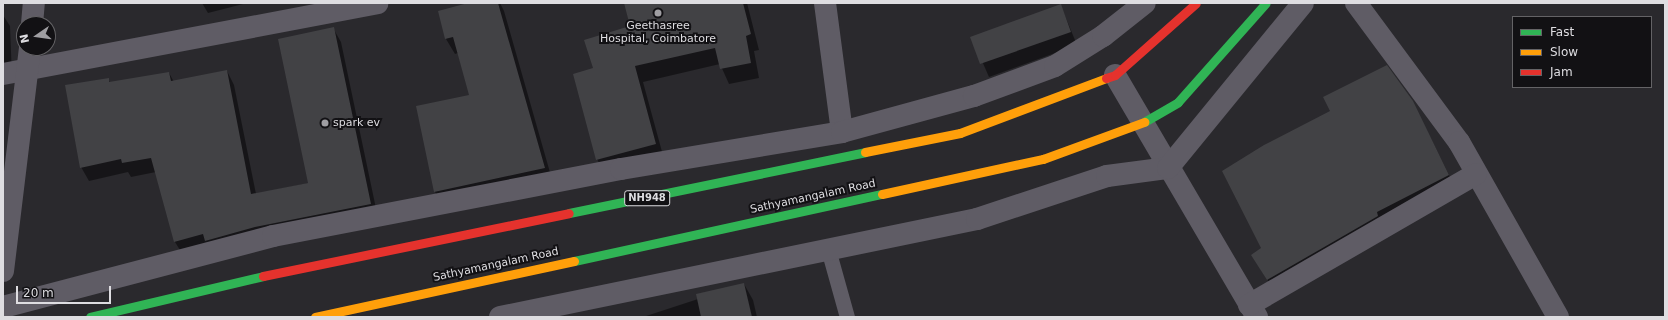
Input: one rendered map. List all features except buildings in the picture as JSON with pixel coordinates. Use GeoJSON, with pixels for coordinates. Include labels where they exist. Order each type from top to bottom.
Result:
{"type":"FeatureCollection","features":[{"type":"Feature","properties":{"kind":"highway","name":"NH948"},"geometry":{"type":"LineString","coordinates":[[90,317],[270,274],[960,133],[1116,75],[1196,3]]}},
{"type":"Feature","properties":{"kind":"highway","name":"Sathyamangalam Road"},"geometry":{"type":"LineString","coordinates":[[315,317],[1043,159],[1144,122],[1178,102],[1266,3]]}},
{"type":"Feature","properties":{"kind":"street"},"geometry":{"type":"LineString","coordinates":[[33,16],[34,3]]}},
{"type":"Feature","properties":{"kind":"street"},"geometry":{"type":"LineString","coordinates":[[3,74],[377,3]]}},
{"type":"Feature","properties":{"kind":"street"},"geometry":{"type":"LineString","coordinates":[[826,3],[842,132]]}},
{"type":"Feature","properties":{"kind":"street"},"geometry":{"type":"LineString","coordinates":[[3,306],[273,236],[621,169],[842,132],[974,96],[1055,66],[1103,36],[1145,3]]}},
{"type":"Feature","properties":{"kind":"street"},"geometry":{"type":"LineString","coordinates":[[500,317],[977,219],[1107,176],[1168,168],[1198,134],[1303,3]]}},
{"type":"Feature","properties":{"kind":"street"},"geometry":{"type":"LineString","coordinates":[[1356,3],[1459,142],[1558,317]]}},
{"type":"Feature","properties":{"kind":"street"},"geometry":{"type":"LineString","coordinates":[[3,271],[29,56]]}},
{"type":"Feature","properties":{"kind":"street"},"geometry":{"type":"LineString","coordinates":[[1116,75],[1144,122],[1168,168],[1253,311],[1476,174]]}},
{"type":"Feature","properties":{"kind":"lane"},"geometry":{"type":"LineString","coordinates":[[828,249],[847,317]]}},
{"type":"Feature","properties":{"kind":"traffic: fast"},"geometry":{"type":"LineString","coordinates":[[1144,122],[1178,102],[1266,3]]}},
{"type":"Feature","properties":{"kind":"traffic: fast"},"geometry":{"type":"LineString","coordinates":[[569,213],[865,152]]}},
{"type":"Feature","properties":{"kind":"traffic: fast"},"geometry":{"type":"LineString","coordinates":[[574,261],[882,194]]}},
{"type":"Feature","properties":{"kind":"traffic: fast"},"geometry":{"type":"LineString","coordinates":[[90,317],[263,276]]}},
{"type":"Feature","properties":{"kind":"traffic: slow"},"geometry":{"type":"LineString","coordinates":[[865,152],[960,133],[1106,78]]}},
{"type":"Feature","properties":{"kind":"traffic: slow"},"geometry":{"type":"LineString","coordinates":[[882,194],[1043,159],[1144,122]]}},
{"type":"Feature","properties":{"kind":"traffic: slow"},"geometry":{"type":"LineString","coordinates":[[315,317],[574,261]]}},
{"type":"Feature","properties":{"kind":"traffic: jam"},"geometry":{"type":"LineString","coordinates":[[1106,78],[1115,75],[1196,3]]}},
{"type":"Feature","properties":{"kind":"traffic: jam"},"geometry":{"type":"LineString","coordinates":[[263,276],[569,213]]}},
{"type":"Feature","properties":{"kind":"place","name":"Geethasree Hospital, Coimbatore"},"geometry":{"type":"Point","coordinates":[658,13]}},
{"type":"Feature","properties":{"kind":"place","name":"spark ev"},"geometry":{"type":"Point","coordinates":[325,123]}}]}
